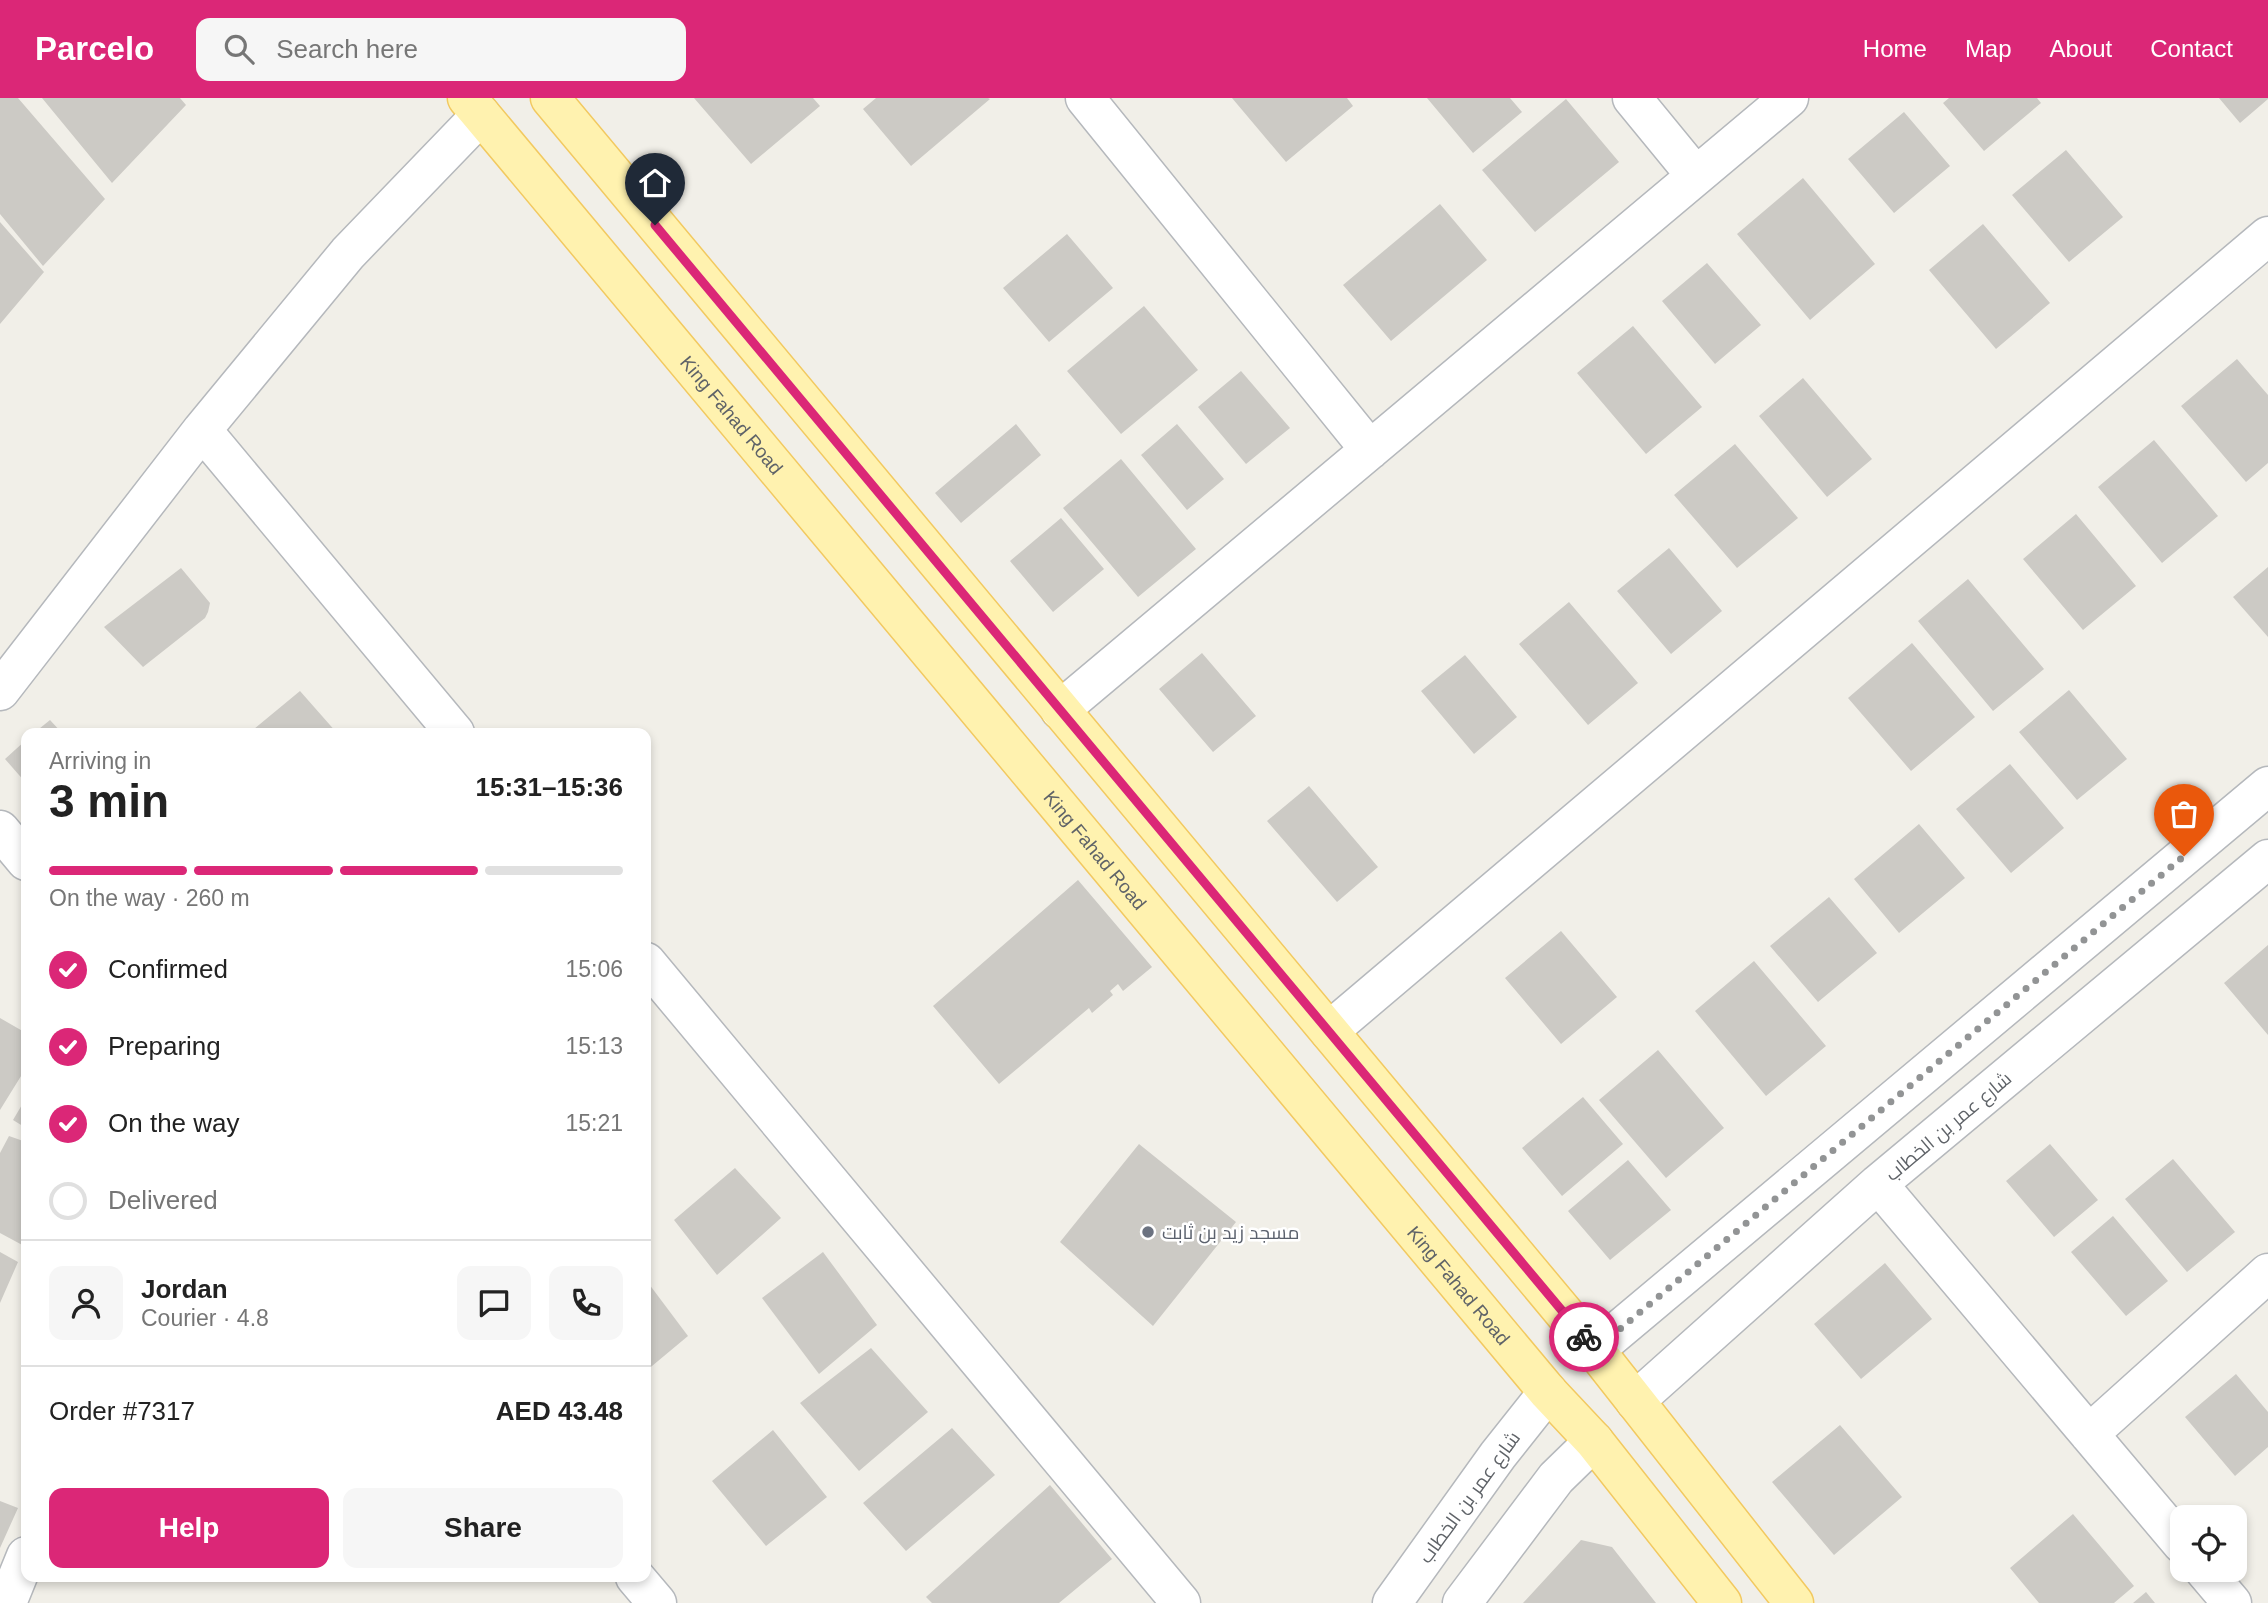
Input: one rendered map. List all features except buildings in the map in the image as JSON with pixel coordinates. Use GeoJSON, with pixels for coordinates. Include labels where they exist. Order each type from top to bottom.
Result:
{"type":"FeatureCollection","features":[{"type":"Feature","properties":{"kind":"main road"},"geometry":{"type":"LineString","coordinates":[[550,98],[1595,1350],[1794,1603]]}},
{"type":"Feature","properties":{"kind":"main road","name":"King Fahad Road"},"geometry":{"type":"LineString","coordinates":[[474,107],[1548,1392],[1594,1441],[1722,1603]]}},
{"type":"Feature","properties":{"kind":"street"},"geometry":{"type":"LineString","coordinates":[[1085,98],[1370,450]]}},
{"type":"Feature","properties":{"kind":"street"},"geometry":{"type":"LineString","coordinates":[[1632,98],[1696,176]]}},
{"type":"Feature","properties":{"kind":"street"},"geometry":{"type":"LineString","coordinates":[[1060,710],[1789,98]]}},
{"type":"Feature","properties":{"kind":"street"},"geometry":{"type":"LineString","coordinates":[[0,691],[202,430],[348,253],[474,107]]}},
{"type":"Feature","properties":{"kind":"street"},"geometry":{"type":"LineString","coordinates":[[1329,1031],[2268,236]]}},
{"type":"Feature","properties":{"kind":"street"},"geometry":{"type":"LineString","coordinates":[[202,430],[451,728]]}},
{"type":"Feature","properties":{"kind":"street"},"geometry":{"type":"LineString","coordinates":[[1595,1350],[2268,786]]}},
{"type":"Feature","properties":{"kind":"street"},"geometry":{"type":"LineString","coordinates":[[0,830],[21,855]]}},
{"type":"Feature","properties":{"kind":"street","name":"شارع عمر بن الخطاب"},"geometry":{"type":"LineString","coordinates":[[1635,1401],[1878,1184],[2268,859]]}},
{"type":"Feature","properties":{"kind":"street"},"geometry":{"type":"LineString","coordinates":[[651,968],[1181,1603]]}},
{"type":"Feature","properties":{"kind":"street"},"geometry":{"type":"LineString","coordinates":[[1878,1184],[2170,1530]]}},
{"type":"Feature","properties":{"kind":"street"},"geometry":{"type":"LineString","coordinates":[[2089,1434],[2268,1273]]}},
{"type":"Feature","properties":{"kind":"street","name":"شارع عمر بن الخطاب"},"geometry":{"type":"LineString","coordinates":[[1392,1603],[1498,1455],[1548,1392]]}},
{"type":"Feature","properties":{"kind":"street"},"geometry":{"type":"LineString","coordinates":[[1462,1603],[1556,1478],[1594,1441]]}},
{"type":"Feature","properties":{"kind":"street"},"geometry":{"type":"LineString","coordinates":[[7,1603],[21,1568]]}},
{"type":"Feature","properties":{"kind":"street"},"geometry":{"type":"LineString","coordinates":[[639,1582],[657,1603]]}},
{"type":"Feature","properties":{"kind":"street"},"geometry":{"type":"LineString","coordinates":[[2214,1582],[2232,1603]]}},
{"type":"Feature","properties":{"kind":"way so far"},"geometry":{"type":"LineString","coordinates":[[1584,1337],[1595,1350],[2184,856]]}},
{"type":"Feature","properties":{"kind":"place","name":"مسجد زيد بن ثابت"},"geometry":{"type":"Point","coordinates":[1148,1232]}},
{"type":"Feature","properties":{"kind":"route"},"geometry":{"type":"LineString","coordinates":[[655,225],[1584,1337]]}}]}
